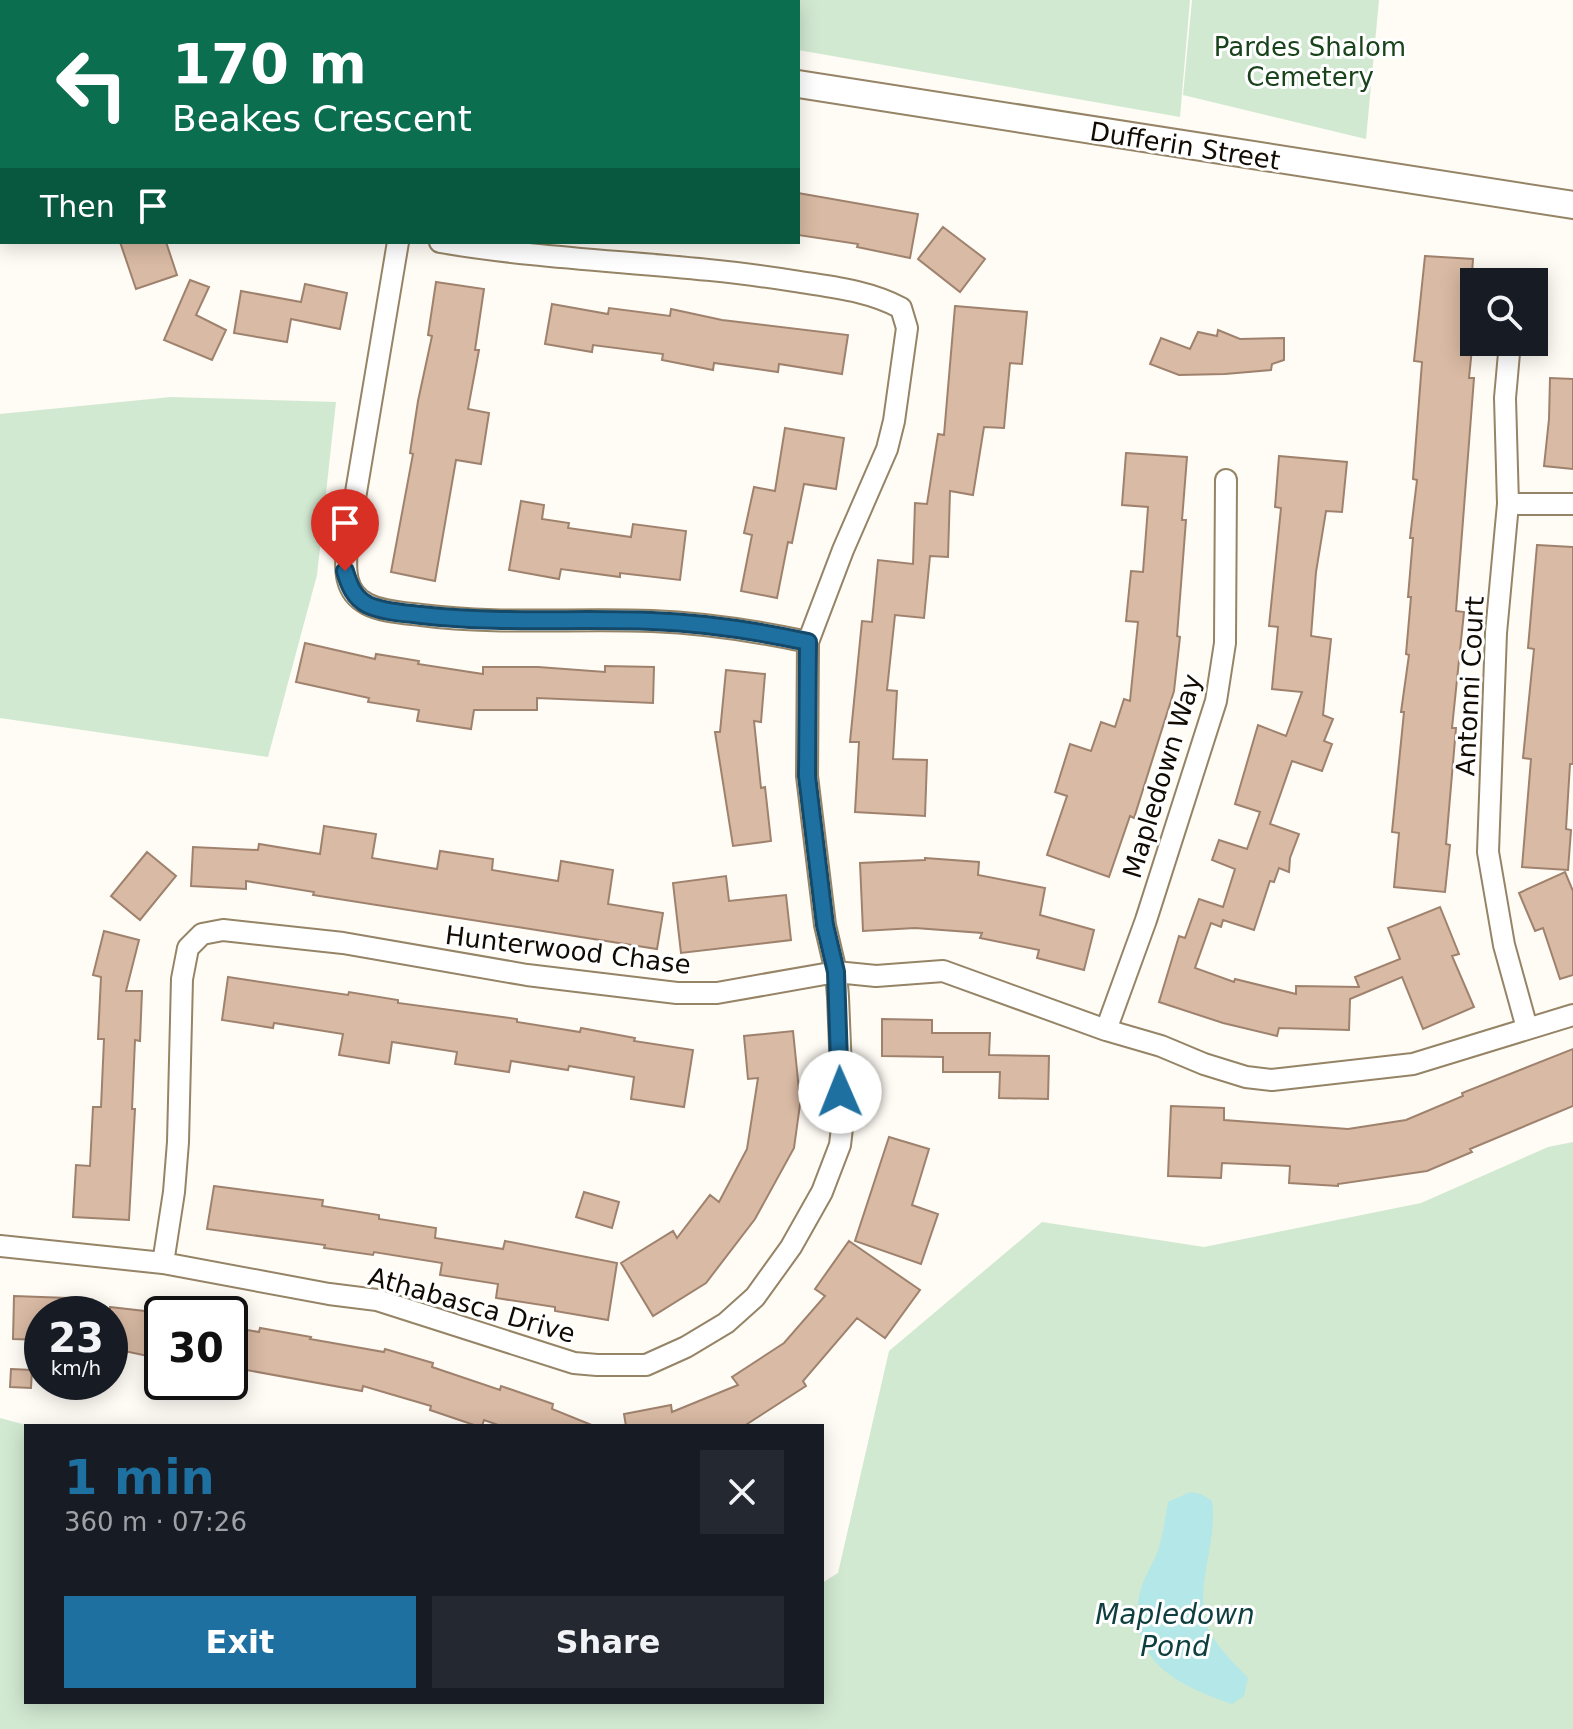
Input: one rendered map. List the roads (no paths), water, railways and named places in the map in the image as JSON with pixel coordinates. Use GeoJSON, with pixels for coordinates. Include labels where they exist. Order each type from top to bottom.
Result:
{"type":"FeatureCollection","features":[{"type":"Feature","properties":{"kind":"main road","name":"Dufferin Street"},"geometry":{"type":"LineString","coordinates":[[800,84],[1573,205]]}},
{"type":"Feature","properties":{"kind":"street"},"geometry":{"type":"LineString","coordinates":[[398,244],[347,546],[345,571],[352,591],[368,605],[465,620],[679,623],[757,632],[808,642]]}},
{"type":"Feature","properties":{"kind":"street","name":"Athabasca Drive"},"geometry":{"type":"LineString","coordinates":[[0,1246],[163,1263],[377,1300],[574,1363],[646,1365],[686,1347],[726,1323],[755,1297],[791,1247],[822,1192],[840,1145],[843,1119],[836,972],[825,925],[807,776],[808,642],[843,550],[887,449],[907,328],[901,308],[883,298],[859,292],[749,274],[560,259],[454,244]]}},
{"type":"Feature","properties":{"kind":"street","name":"Antonni Court"},"geometry":{"type":"LineString","coordinates":[[1509,356],[1505,398],[1508,504],[1496,633],[1488,852],[1504,945],[1527,1028]]}},
{"type":"Feature","properties":{"kind":"street","name":"Mapledown Way"},"geometry":{"type":"LineString","coordinates":[[1106,1030],[1146,920],[1216,701],[1225,643],[1226,480]]}},
{"type":"Feature","properties":{"kind":"street"},"geometry":{"type":"LineString","coordinates":[[1508,504],[1573,504]]}},
{"type":"Feature","properties":{"kind":"street","name":"Hunterwood Chase"},"geometry":{"type":"LineString","coordinates":[[163,1263],[178,1142],[182,979],[188,948],[202,934],[223,930],[330,942],[527,975],[677,993],[717,993],[836,972],[876,976],[943,971],[1246,1077],[1272,1080],[1413,1064],[1573,1015]]}},
{"type":"Feature","properties":{"kind":"water","name":"Mapledown Pond"},"geometry":{"type":"Polygon","coordinates":[[[1190,1492],[1212,1501],[1212,1534],[1203,1605],[1206,1621],[1216,1642],[1248,1678],[1244,1696],[1232,1704],[1176,1679],[1150,1654],[1141,1638],[1139,1596],[1158,1551],[1168,1502],[1190,1492]]]}},
{"type":"Feature","properties":{"kind":"park label","name":"Pardes Shalom Cemetery"},"geometry":{"type":"Point","coordinates":[1310,62]}}]}
